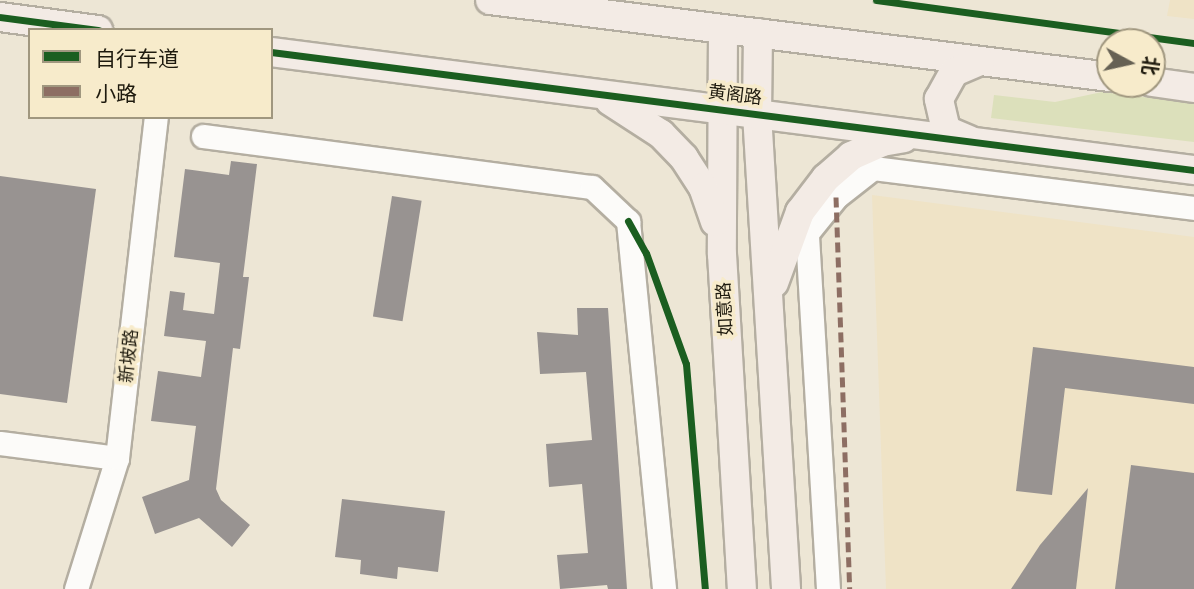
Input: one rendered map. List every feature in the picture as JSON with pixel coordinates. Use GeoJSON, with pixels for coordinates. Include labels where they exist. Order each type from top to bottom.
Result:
{"type":"FeatureCollection","features":[{"type":"Feature","properties":{"kind":"main road"},"geometry":{"type":"LineString","coordinates":[[490,0],[1096,75]]}},
{"type":"Feature","properties":{"kind":"main road"},"geometry":{"type":"LineString","coordinates":[[0,17],[84,28]]}},
{"type":"Feature","properties":{"kind":"main road","name":"如意路"},"geometry":{"type":"LineString","coordinates":[[723,29],[722,254],[741,589]]}},
{"type":"Feature","properties":{"kind":"main road"},"geometry":{"type":"LineString","coordinates":[[758,33],[757,114],[786,589]]}},
{"type":"Feature","properties":{"kind":"main road","name":"黄阁路"},"geometry":{"type":"LineString","coordinates":[[273,52],[1194,170]]}},
{"type":"Feature","properties":{"kind":"main road"},"geometry":{"type":"LineString","coordinates":[[972,141],[946,130],[939,100],[954,72],[981,61]]}},
{"type":"Feature","properties":{"kind":"main road"},"geometry":{"type":"LineString","coordinates":[[1166,84],[1194,88]]}},
{"type":"Feature","properties":{"kind":"main road"},"geometry":{"type":"LineString","coordinates":[[592,93],[631,111],[684,158],[703,187],[722,254]]}},
{"type":"Feature","properties":{"kind":"main road"},"geometry":{"type":"LineString","coordinates":[[769,302],[782,254],[800,212],[826,178],[851,156],[882,142],[923,135]]}},
{"type":"Feature","properties":{"kind":"street","name":"新坡路"},"geometry":{"type":"LineString","coordinates":[[76,589],[117,458],[156,119]]}},
{"type":"Feature","properties":{"kind":"street"},"geometry":{"type":"LineString","coordinates":[[203,136],[592,187],[628,221],[664,589]]}},
{"type":"Feature","properties":{"kind":"street"},"geometry":{"type":"LineString","coordinates":[[828,589],[807,233],[836,197],[873,168],[1194,208]]}},
{"type":"Feature","properties":{"kind":"street"},"geometry":{"type":"LineString","coordinates":[[0,443],[117,458]]}},
{"type":"Feature","properties":{"kind":"shaded area"},"geometry":{"type":"Polygon","coordinates":[[[1170,0],[1194,0],[1194,19],[1167,16],[1170,0]]]}},
{"type":"Feature","properties":{"kind":"shaded area"},"geometry":{"type":"Polygon","coordinates":[[[872,195],[1194,237],[1194,589],[886,589],[872,195]]]}},
{"type":"Feature","properties":{"kind":"green space"},"geometry":{"type":"Polygon","coordinates":[[[1096,93],[1096,98],[1152,98],[1194,103],[1194,142],[991,118],[994,95],[1055,102],[1096,93]]]}},
{"type":"Feature","properties":{"kind":"building"},"geometry":{"type":"Polygon","coordinates":[[[231,161],[257,164],[243,277],[249,277],[240,349],[233,348],[216,489],[221,500],[250,525],[232,547],[199,518],[155,534],[142,497],[189,480],[196,426],[151,421],[158,371],[201,377],[206,341],[164,336],[170,291],[185,293],[183,310],[214,314],[220,263],[174,257],[185,169],[229,175],[231,161]]]}},
{"type":"Feature","properties":{"kind":"building"},"geometry":{"type":"Polygon","coordinates":[[[0,176],[96,189],[67,403],[0,394],[0,176]]]}},
{"type":"Feature","properties":{"kind":"building"},"geometry":{"type":"Polygon","coordinates":[[[392,196],[422,201],[403,321],[373,316],[392,196]]]}},
{"type":"Feature","properties":{"kind":"building"},"geometry":{"type":"Polygon","coordinates":[[[577,308],[608,308],[627,589],[608,589],[607,585],[560,589],[557,555],[588,553],[582,484],[549,487],[546,444],[592,440],[586,372],[540,374],[537,332],[578,335],[577,308]]]}},
{"type":"Feature","properties":{"kind":"building"},"geometry":{"type":"Polygon","coordinates":[[[1033,347],[1194,367],[1194,404],[1065,388],[1052,495],[1016,491],[1033,347]]]}},
{"type":"Feature","properties":{"kind":"building"},"geometry":{"type":"Polygon","coordinates":[[[1131,465],[1194,473],[1194,589],[1115,589],[1131,465]]]}},
{"type":"Feature","properties":{"kind":"building"},"geometry":{"type":"Polygon","coordinates":[[[1088,488],[1076,589],[1011,589],[1040,545],[1088,488]]]}},
{"type":"Feature","properties":{"kind":"building"},"geometry":{"type":"Polygon","coordinates":[[[342,499],[445,511],[438,572],[398,567],[397,579],[360,574],[361,560],[335,557],[342,499]]]}},
{"type":"Feature","properties":{"kind":"marked path"},"geometry":{"type":"LineString","coordinates":[[836,197],[850,589]]}},
{"type":"Feature","properties":{"kind":"cycle path"},"geometry":{"type":"LineString","coordinates":[[876,0],[1194,43]]}},
{"type":"Feature","properties":{"kind":"cycle path"},"geometry":{"type":"LineString","coordinates":[[0,17],[83,28]]}},
{"type":"Feature","properties":{"kind":"cycle path"},"geometry":{"type":"LineString","coordinates":[[273,52],[1194,170]]}},
{"type":"Feature","properties":{"kind":"cycle path"},"geometry":{"type":"LineString","coordinates":[[628,221],[646,253],[686,364],[705,589]]}}]}
